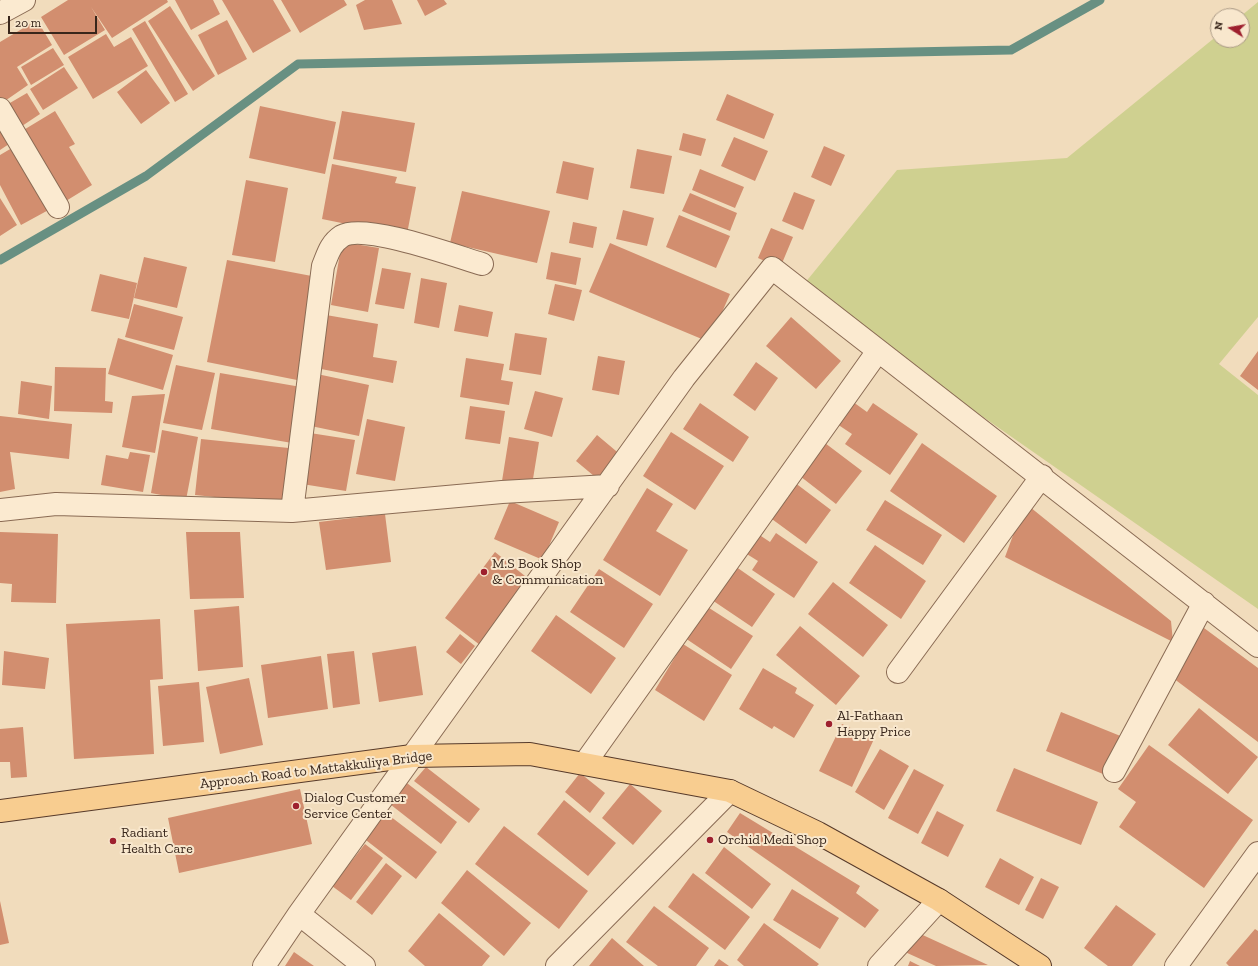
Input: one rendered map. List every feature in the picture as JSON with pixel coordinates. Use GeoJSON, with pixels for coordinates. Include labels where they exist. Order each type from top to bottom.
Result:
{"type":"FeatureCollection","features":[{"type":"Feature","properties":{"kind":"main road","name":"Approach Road to Mattakkuliya Bridge"},"geometry":{"type":"LineString","coordinates":[[0,811],[412,756],[530,754],[730,791],[818,833],[939,900],[1040,966]]}},
{"type":"Feature","properties":{"kind":"street"},"geometry":{"type":"LineString","coordinates":[[0,12],[24,0]]}},
{"type":"Feature","properties":{"kind":"street"},"geometry":{"type":"LineString","coordinates":[[0,109],[58,207]]}},
{"type":"Feature","properties":{"kind":"street"},"geometry":{"type":"LineString","coordinates":[[292,511],[323,266],[331,245],[343,236],[358,232],[382,235],[482,264]]}},
{"type":"Feature","properties":{"kind":"street"},"geometry":{"type":"LineString","coordinates":[[264,966],[299,914],[608,486],[684,378],[772,268],[1042,476],[1258,646]]}},
{"type":"Feature","properties":{"kind":"street"},"geometry":{"type":"LineString","coordinates":[[585,763],[878,351]]}},
{"type":"Feature","properties":{"kind":"street"},"geometry":{"type":"LineString","coordinates":[[898,672],[1042,476]]}},
{"type":"Feature","properties":{"kind":"street"},"geometry":{"type":"LineString","coordinates":[[0,510],[56,504],[292,511],[502,492],[608,486]]}},
{"type":"Feature","properties":{"kind":"street"},"geometry":{"type":"LineString","coordinates":[[1114,771],[1204,603]]}},
{"type":"Feature","properties":{"kind":"street"},"geometry":{"type":"LineString","coordinates":[[557,966],[730,791]]}},
{"type":"Feature","properties":{"kind":"street"},"geometry":{"type":"LineString","coordinates":[[1176,966],[1258,853]]}},
{"type":"Feature","properties":{"kind":"street"},"geometry":{"type":"LineString","coordinates":[[879,966],[939,900]]}},
{"type":"Feature","properties":{"kind":"street"},"geometry":{"type":"LineString","coordinates":[[299,914],[364,966]]}},
{"type":"Feature","properties":{"kind":"green space"},"geometry":{"type":"Polygon","coordinates":[[[1258,2],[1258,317],[1219,364],[1258,395],[1258,609],[800,289],[897,170],[1067,158],[1210,42],[1210,48],[1250,48],[1250,9],[1258,2]]]}},
{"type":"Feature","properties":{"kind":"building"},"geometry":{"type":"Polygon","coordinates":[[[68,0],[167,0],[168,2],[112,38],[91,7],[105,30],[64,55],[41,17],[68,0]]]}},
{"type":"Feature","properties":{"kind":"building"},"geometry":{"type":"Polygon","coordinates":[[[175,0],[213,0],[220,14],[191,30],[175,0]]]}},
{"type":"Feature","properties":{"kind":"building"},"geometry":{"type":"Polygon","coordinates":[[[222,0],[273,0],[291,31],[253,53],[222,0]]]}},
{"type":"Feature","properties":{"kind":"building"},"geometry":{"type":"Polygon","coordinates":[[[281,0],[344,0],[347,5],[300,33],[281,0]]]}},
{"type":"Feature","properties":{"kind":"building"},"geometry":{"type":"Polygon","coordinates":[[[365,0],[392,0],[402,24],[364,30],[356,5],[365,0]]]}},
{"type":"Feature","properties":{"kind":"building"},"geometry":{"type":"Polygon","coordinates":[[[417,0],[444,0],[447,4],[425,16],[417,0]]]}},
{"type":"Feature","properties":{"kind":"building"},"geometry":{"type":"Polygon","coordinates":[[[170,6],[215,76],[193,91],[148,21],[170,6]]]}},
{"type":"Feature","properties":{"kind":"building"},"geometry":{"type":"Polygon","coordinates":[[[37,20],[52,45],[17,67],[28,85],[2,103],[0,100],[0,42],[37,20]]]}},
{"type":"Feature","properties":{"kind":"building"},"geometry":{"type":"Polygon","coordinates":[[[227,20],[247,59],[218,75],[198,35],[227,20]]]}},
{"type":"Feature","properties":{"kind":"building"},"geometry":{"type":"Polygon","coordinates":[[[145,21],[188,94],[175,102],[132,29],[145,21]]]}},
{"type":"Feature","properties":{"kind":"building"},"geometry":{"type":"Polygon","coordinates":[[[106,34],[114,47],[131,37],[148,66],[93,99],[68,57],[106,34]]]}},
{"type":"Feature","properties":{"kind":"building"},"geometry":{"type":"Polygon","coordinates":[[[53,48],[64,65],[31,85],[21,67],[53,48]]]}},
{"type":"Feature","properties":{"kind":"building"},"geometry":{"type":"Polygon","coordinates":[[[64,67],[78,88],[43,110],[30,89],[64,67]]]}},
{"type":"Feature","properties":{"kind":"building"},"geometry":{"type":"Polygon","coordinates":[[[146,70],[170,103],[141,124],[117,92],[146,70]]]}},
{"type":"Feature","properties":{"kind":"building"},"geometry":{"type":"Polygon","coordinates":[[[27,93],[40,114],[16,130],[3,107],[27,93]]]}},
{"type":"Feature","properties":{"kind":"building"},"geometry":{"type":"Polygon","coordinates":[[[727,94],[774,114],[764,139],[716,120],[727,94]]]}},
{"type":"Feature","properties":{"kind":"building"},"geometry":{"type":"Polygon","coordinates":[[[260,106],[336,122],[325,174],[249,158],[260,106]]]}},
{"type":"Feature","properties":{"kind":"building"},"geometry":{"type":"Polygon","coordinates":[[[55,111],[75,144],[69,147],[92,185],[61,204],[17,134],[55,111]]]}},
{"type":"Feature","properties":{"kind":"building"},"geometry":{"type":"Polygon","coordinates":[[[342,111],[415,123],[406,172],[333,159],[342,111]]]}},
{"type":"Feature","properties":{"kind":"building"},"geometry":{"type":"Polygon","coordinates":[[[0,116],[15,140],[0,150],[0,116]]]}},
{"type":"Feature","properties":{"kind":"building"},"geometry":{"type":"Polygon","coordinates":[[[683,133],[706,139],[701,156],[679,150],[683,133]]]}},
{"type":"Feature","properties":{"kind":"building"},"geometry":{"type":"Polygon","coordinates":[[[734,137],[768,151],[755,181],[721,166],[734,137]]]}},
{"type":"Feature","properties":{"kind":"building"},"geometry":{"type":"Polygon","coordinates":[[[17,145],[54,207],[21,225],[0,185],[0,155],[17,145]]]}},
{"type":"Feature","properties":{"kind":"building"},"geometry":{"type":"Polygon","coordinates":[[[824,146],[845,155],[831,186],[811,177],[824,146]]]}},
{"type":"Feature","properties":{"kind":"building"},"geometry":{"type":"Polygon","coordinates":[[[637,149],[672,156],[664,194],[630,188],[637,149]]]}},
{"type":"Feature","properties":{"kind":"building"},"geometry":{"type":"Polygon","coordinates":[[[563,161],[594,168],[588,200],[556,193],[563,161]]]}},
{"type":"Feature","properties":{"kind":"building"},"geometry":{"type":"Polygon","coordinates":[[[332,164],[397,177],[395,183],[416,187],[407,234],[386,232],[322,219],[332,164]]]}},
{"type":"Feature","properties":{"kind":"building"},"geometry":{"type":"Polygon","coordinates":[[[700,169],[744,187],[735,208],[692,190],[700,169]]]}},
{"type":"Feature","properties":{"kind":"building"},"geometry":{"type":"Polygon","coordinates":[[[246,180],[288,188],[275,262],[232,255],[246,180]]]}},
{"type":"Feature","properties":{"kind":"building"},"geometry":{"type":"Polygon","coordinates":[[[462,191],[550,211],[537,263],[450,243],[462,191]]]}},
{"type":"Feature","properties":{"kind":"building"},"geometry":{"type":"Polygon","coordinates":[[[794,192],[815,200],[803,230],[782,221],[794,192]]]}},
{"type":"Feature","properties":{"kind":"building"},"geometry":{"type":"Polygon","coordinates":[[[690,193],[737,213],[730,231],[682,211],[690,193]]]}},
{"type":"Feature","properties":{"kind":"building"},"geometry":{"type":"Polygon","coordinates":[[[0,198],[17,225],[0,236],[0,198]]]}},
{"type":"Feature","properties":{"kind":"building"},"geometry":{"type":"Polygon","coordinates":[[[623,210],[654,218],[647,246],[616,239],[623,210]]]}},
{"type":"Feature","properties":{"kind":"building"},"geometry":{"type":"Polygon","coordinates":[[[679,215],[730,236],[716,268],[666,247],[679,215]]]}},
{"type":"Feature","properties":{"kind":"building"},"geometry":{"type":"Polygon","coordinates":[[[573,222],[597,227],[593,248],[569,243],[573,222]]]}},
{"type":"Feature","properties":{"kind":"building"},"geometry":{"type":"Polygon","coordinates":[[[771,228],[793,237],[780,268],[758,258],[771,228]]]}},
{"type":"Feature","properties":{"kind":"building"},"geometry":{"type":"Polygon","coordinates":[[[342,242],[379,248],[368,312],[331,305],[342,242]]]}},
{"type":"Feature","properties":{"kind":"building"},"geometry":{"type":"Polygon","coordinates":[[[610,243],[730,294],[709,342],[589,292],[610,243]]]}},
{"type":"Feature","properties":{"kind":"building"},"geometry":{"type":"Polygon","coordinates":[[[551,252],[581,258],[576,285],[546,279],[551,252]]]}},
{"type":"Feature","properties":{"kind":"building"},"geometry":{"type":"Polygon","coordinates":[[[144,257],[187,267],[177,308],[134,298],[144,257]]]}},
{"type":"Feature","properties":{"kind":"building"},"geometry":{"type":"Polygon","coordinates":[[[227,260],[317,277],[297,380],[207,362],[227,260]]]}},
{"type":"Feature","properties":{"kind":"building"},"geometry":{"type":"Polygon","coordinates":[[[382,268],[411,273],[404,309],[375,304],[382,268]]]}},
{"type":"Feature","properties":{"kind":"building"},"geometry":{"type":"Polygon","coordinates":[[[100,274],[137,283],[129,319],[91,311],[100,274]]]}},
{"type":"Feature","properties":{"kind":"building"},"geometry":{"type":"Polygon","coordinates":[[[421,278],[447,283],[439,328],[414,323],[421,278]]]}},
{"type":"Feature","properties":{"kind":"building"},"geometry":{"type":"Polygon","coordinates":[[[555,284],[582,290],[574,321],[548,314],[555,284]]]}},
{"type":"Feature","properties":{"kind":"building"},"geometry":{"type":"Polygon","coordinates":[[[134,304],[183,317],[174,350],[125,337],[134,304]]]}},
{"type":"Feature","properties":{"kind":"building"},"geometry":{"type":"Polygon","coordinates":[[[459,305],[493,312],[488,337],[454,331],[459,305]]]}},
{"type":"Feature","properties":{"kind":"building"},"geometry":{"type":"Polygon","coordinates":[[[326,315],[378,324],[373,357],[397,361],[393,383],[316,368],[326,315]]]}},
{"type":"Feature","properties":{"kind":"building"},"geometry":{"type":"Polygon","coordinates":[[[791,317],[841,361],[816,389],[766,346],[791,317]]]}},
{"type":"Feature","properties":{"kind":"building"},"geometry":{"type":"Polygon","coordinates":[[[515,333],[547,338],[541,375],[509,370],[515,333]]]}},
{"type":"Feature","properties":{"kind":"building"},"geometry":{"type":"Polygon","coordinates":[[[118,338],[173,355],[163,390],[108,374],[118,338]]]}},
{"type":"Feature","properties":{"kind":"building"},"geometry":{"type":"Polygon","coordinates":[[[1258,351],[1258,390],[1240,376],[1258,351]]]}},
{"type":"Feature","properties":{"kind":"building"},"geometry":{"type":"Polygon","coordinates":[[[598,356],[625,361],[619,395],[592,390],[598,356]]]}},
{"type":"Feature","properties":{"kind":"building"},"geometry":{"type":"Polygon","coordinates":[[[466,358],[504,364],[501,380],[513,382],[509,405],[460,397],[466,358]]]}},
{"type":"Feature","properties":{"kind":"building"},"geometry":{"type":"Polygon","coordinates":[[[756,362],[778,378],[755,411],[733,395],[756,362]]]}},
{"type":"Feature","properties":{"kind":"building"},"geometry":{"type":"Polygon","coordinates":[[[176,365],[215,373],[202,430],[163,423],[176,365]]]}},
{"type":"Feature","properties":{"kind":"building"},"geometry":{"type":"Polygon","coordinates":[[[55,367],[106,368],[105,401],[113,402],[112,413],[54,411],[55,367]]]}},
{"type":"Feature","properties":{"kind":"building"},"geometry":{"type":"Polygon","coordinates":[[[220,373],[301,387],[292,443],[211,429],[220,373]]]}},
{"type":"Feature","properties":{"kind":"building"},"geometry":{"type":"Polygon","coordinates":[[[317,374],[369,385],[359,436],[306,425],[317,374]]]}},
{"type":"Feature","properties":{"kind":"building"},"geometry":{"type":"Polygon","coordinates":[[[21,381],[52,386],[49,419],[18,414],[21,381]]]}},
{"type":"Feature","properties":{"kind":"building"},"geometry":{"type":"Polygon","coordinates":[[[535,391],[563,398],[552,437],[524,429],[535,391]]]}},
{"type":"Feature","properties":{"kind":"building"},"geometry":{"type":"Polygon","coordinates":[[[165,394],[155,453],[122,447],[132,396],[165,394]]]}},
{"type":"Feature","properties":{"kind":"building"},"geometry":{"type":"Polygon","coordinates":[[[849,399],[867,412],[873,403],[918,434],[890,475],[845,444],[852,434],[834,422],[849,399]]]}},
{"type":"Feature","properties":{"kind":"building"},"geometry":{"type":"Polygon","coordinates":[[[700,403],[749,437],[733,462],[683,429],[700,403]]]}},
{"type":"Feature","properties":{"kind":"building"},"geometry":{"type":"Polygon","coordinates":[[[470,406],[505,411],[500,444],[465,439],[470,406]]]}},
{"type":"Feature","properties":{"kind":"building"},"geometry":{"type":"Polygon","coordinates":[[[0,416],[72,424],[69,459],[10,452],[15,489],[0,492],[0,416]]]}},
{"type":"Feature","properties":{"kind":"building"},"geometry":{"type":"Polygon","coordinates":[[[367,419],[405,427],[395,481],[356,474],[367,419]]]}},
{"type":"Feature","properties":{"kind":"building"},"geometry":{"type":"Polygon","coordinates":[[[162,430],[198,437],[186,500],[151,493],[162,430]]]}},
{"type":"Feature","properties":{"kind":"building"},"geometry":{"type":"Polygon","coordinates":[[[671,432],[724,466],[695,510],[643,476],[671,432]]]}},
{"type":"Feature","properties":{"kind":"building"},"geometry":{"type":"Polygon","coordinates":[[[310,433],[355,440],[346,491],[302,484],[310,433]]]}},
{"type":"Feature","properties":{"kind":"building"},"geometry":{"type":"Polygon","coordinates":[[[597,435],[622,456],[600,481],[576,461],[597,435]]]}},
{"type":"Feature","properties":{"kind":"building"},"geometry":{"type":"Polygon","coordinates":[[[509,437],[539,442],[532,485],[502,481],[509,437]]]}},
{"type":"Feature","properties":{"kind":"building"},"geometry":{"type":"Polygon","coordinates":[[[201,439],[289,448],[283,504],[195,495],[201,439]]]}},
{"type":"Feature","properties":{"kind":"building"},"geometry":{"type":"Polygon","coordinates":[[[821,440],[862,471],[836,504],[796,473],[821,440]]]}},
{"type":"Feature","properties":{"kind":"building"},"geometry":{"type":"Polygon","coordinates":[[[922,443],[997,496],[964,543],[890,491],[922,443]]]}},
{"type":"Feature","properties":{"kind":"building"},"geometry":{"type":"Polygon","coordinates":[[[130,452],[150,455],[143,492],[101,485],[106,455],[128,459],[130,452]]]}},
{"type":"Feature","properties":{"kind":"building"},"geometry":{"type":"Polygon","coordinates":[[[790,479],[831,510],[806,544],[765,514],[790,479]]]}},
{"type":"Feature","properties":{"kind":"building"},"geometry":{"type":"Polygon","coordinates":[[[647,488],[673,504],[656,531],[688,550],[660,596],[603,560],[647,488]]]}},
{"type":"Feature","properties":{"kind":"building"},"geometry":{"type":"Polygon","coordinates":[[[885,500],[942,535],[923,565],[866,530],[885,500]]]}},
{"type":"Feature","properties":{"kind":"building"},"geometry":{"type":"Polygon","coordinates":[[[510,501],[559,522],[543,560],[494,539],[510,501]]]}},
{"type":"Feature","properties":{"kind":"building"},"geometry":{"type":"Polygon","coordinates":[[[1025,503],[1171,621],[1173,642],[1005,557],[1025,503]]]}},
{"type":"Feature","properties":{"kind":"building"},"geometry":{"type":"Polygon","coordinates":[[[385,514],[391,562],[326,570],[319,522],[385,514]]]}},
{"type":"Feature","properties":{"kind":"building"},"geometry":{"type":"Polygon","coordinates":[[[0,532],[58,534],[56,603],[11,602],[12,584],[0,583],[0,532]]]}},
{"type":"Feature","properties":{"kind":"building"},"geometry":{"type":"Polygon","coordinates":[[[186,532],[240,532],[244,598],[190,599],[186,532]]]}},
{"type":"Feature","properties":{"kind":"building"},"geometry":{"type":"Polygon","coordinates":[[[755,532],[770,542],[776,533],[818,562],[794,598],[752,570],[758,561],[742,551],[755,532]]]}},
{"type":"Feature","properties":{"kind":"building"},"geometry":{"type":"Polygon","coordinates":[[[875,545],[926,581],[901,619],[849,583],[875,545]]]}},
{"type":"Feature","properties":{"kind":"building"},"geometry":{"type":"Polygon","coordinates":[[[495,552],[530,580],[480,645],[445,618],[495,552]]]}},
{"type":"Feature","properties":{"kind":"building"},"geometry":{"type":"Polygon","coordinates":[[[732,564],[775,594],[752,627],[709,598],[732,564]]]}},
{"type":"Feature","properties":{"kind":"building"},"geometry":{"type":"Polygon","coordinates":[[[599,569],[653,604],[624,648],[570,612],[599,569]]]}},
{"type":"Feature","properties":{"kind":"building"},"geometry":{"type":"Polygon","coordinates":[[[833,582],[888,625],[863,657],[808,614],[833,582]]]}},
{"type":"Feature","properties":{"kind":"building"},"geometry":{"type":"Polygon","coordinates":[[[239,606],[243,667],[198,671],[194,610],[239,606]]]}},
{"type":"Feature","properties":{"kind":"building"},"geometry":{"type":"Polygon","coordinates":[[[706,606],[753,636],[731,669],[685,638],[706,606]]]}},
{"type":"Feature","properties":{"kind":"building"},"geometry":{"type":"Polygon","coordinates":[[[556,615],[616,658],[591,694],[531,651],[556,615]]]}},
{"type":"Feature","properties":{"kind":"building"},"geometry":{"type":"Polygon","coordinates":[[[160,619],[163,679],[150,680],[154,754],[74,759],[66,624],[160,619]]]}},
{"type":"Feature","properties":{"kind":"building"},"geometry":{"type":"Polygon","coordinates":[[[800,626],[860,676],[836,705],[776,655],[800,626]]]}},
{"type":"Feature","properties":{"kind":"building"},"geometry":{"type":"Polygon","coordinates":[[[1204,628],[1258,668],[1258,742],[1169,675],[1204,628]]]}},
{"type":"Feature","properties":{"kind":"building"},"geometry":{"type":"Polygon","coordinates":[[[460,634],[475,646],[461,664],[446,652],[460,634]]]}},
{"type":"Feature","properties":{"kind":"building"},"geometry":{"type":"Polygon","coordinates":[[[683,644],[732,675],[704,721],[655,690],[683,644]]]}},
{"type":"Feature","properties":{"kind":"building"},"geometry":{"type":"Polygon","coordinates":[[[416,646],[423,695],[379,702],[372,653],[416,646]]]}},
{"type":"Feature","properties":{"kind":"building"},"geometry":{"type":"Polygon","coordinates":[[[4,651],[49,658],[45,689],[2,685],[4,651]]]}},
{"type":"Feature","properties":{"kind":"building"},"geometry":{"type":"Polygon","coordinates":[[[354,651],[360,704],[333,708],[327,654],[354,651]]]}},
{"type":"Feature","properties":{"kind":"building"},"geometry":{"type":"Polygon","coordinates":[[[321,656],[328,709],[268,718],[261,665],[321,656]]]}},
{"type":"Feature","properties":{"kind":"building"},"geometry":{"type":"Polygon","coordinates":[[[763,668],[797,688],[795,693],[814,705],[794,738],[774,726],[772,729],[739,709],[763,668]]]}},
{"type":"Feature","properties":{"kind":"building"},"geometry":{"type":"Polygon","coordinates":[[[249,678],[263,745],[220,754],[206,687],[249,678]]]}},
{"type":"Feature","properties":{"kind":"building"},"geometry":{"type":"Polygon","coordinates":[[[199,682],[204,742],[163,746],[158,686],[199,682]]]}},
{"type":"Feature","properties":{"kind":"building"},"geometry":{"type":"Polygon","coordinates":[[[1199,708],[1258,757],[1228,794],[1168,745],[1199,708]]]}},
{"type":"Feature","properties":{"kind":"building"},"geometry":{"type":"Polygon","coordinates":[[[1061,712],[1123,737],[1108,776],[1046,751],[1061,712]]]}},
{"type":"Feature","properties":{"kind":"building"},"geometry":{"type":"Polygon","coordinates":[[[842,724],[874,739],[852,787],[819,771],[842,724]]]}},
{"type":"Feature","properties":{"kind":"building"},"geometry":{"type":"Polygon","coordinates":[[[23,727],[27,777],[11,778],[10,762],[0,762],[0,729],[23,727]]]}},
{"type":"Feature","properties":{"kind":"building"},"geometry":{"type":"Polygon","coordinates":[[[1149,745],[1253,820],[1204,888],[1119,827],[1136,802],[1118,789],[1149,745]]]}},
{"type":"Feature","properties":{"kind":"building"},"geometry":{"type":"Polygon","coordinates":[[[880,749],[909,766],[884,810],[855,792],[880,749]]]}},
{"type":"Feature","properties":{"kind":"building"},"geometry":{"type":"Polygon","coordinates":[[[426,767],[480,809],[469,823],[414,781],[426,767]]]}},
{"type":"Feature","properties":{"kind":"building"},"geometry":{"type":"Polygon","coordinates":[[[1014,768],[1098,802],[1081,845],[996,811],[1014,768]]]}},
{"type":"Feature","properties":{"kind":"building"},"geometry":{"type":"Polygon","coordinates":[[[914,769],[944,785],[918,834],[888,818],[914,769]]]}},
{"type":"Feature","properties":{"kind":"building"},"geometry":{"type":"Polygon","coordinates":[[[580,773],[605,793],[590,813],[565,792],[580,773]]]}},
{"type":"Feature","properties":{"kind":"building"},"geometry":{"type":"Polygon","coordinates":[[[403,780],[457,822],[441,844],[386,801],[403,780]]]}},
{"type":"Feature","properties":{"kind":"building"},"geometry":{"type":"Polygon","coordinates":[[[630,784],[662,811],[633,845],[602,818],[630,784]]]}},
{"type":"Feature","properties":{"kind":"building"},"geometry":{"type":"Polygon","coordinates":[[[300,789],[312,844],[179,873],[168,818],[300,789]]]}},
{"type":"Feature","properties":{"kind":"building"},"geometry":{"type":"Polygon","coordinates":[[[564,800],[616,843],[588,876],[537,834],[564,800]]]}},
{"type":"Feature","properties":{"kind":"building"},"geometry":{"type":"Polygon","coordinates":[[[382,810],[437,852],[416,879],[362,837],[382,810]]]}},
{"type":"Feature","properties":{"kind":"building"},"geometry":{"type":"Polygon","coordinates":[[[937,811],[964,825],[948,857],[921,843],[937,811]]]}},
{"type":"Feature","properties":{"kind":"building"},"geometry":{"type":"Polygon","coordinates":[[[740,813],[860,886],[856,893],[879,910],[865,928],[727,832],[740,813]]]}},
{"type":"Feature","properties":{"kind":"building"},"geometry":{"type":"Polygon","coordinates":[[[504,826],[588,891],[559,929],[475,864],[504,826]]]}},
{"type":"Feature","properties":{"kind":"building"},"geometry":{"type":"Polygon","coordinates":[[[365,844],[383,858],[351,900],[332,886],[365,844]]]}},
{"type":"Feature","properties":{"kind":"building"},"geometry":{"type":"Polygon","coordinates":[[[724,847],[771,884],[752,909],[705,873],[724,847]]]}},
{"type":"Feature","properties":{"kind":"building"},"geometry":{"type":"Polygon","coordinates":[[[1000,858],[1034,877],[1019,905],[985,887],[1000,858]]]}},
{"type":"Feature","properties":{"kind":"building"},"geometry":{"type":"Polygon","coordinates":[[[386,863],[402,876],[372,915],[356,902],[386,863]]]}},
{"type":"Feature","properties":{"kind":"building"},"geometry":{"type":"Polygon","coordinates":[[[467,870],[531,923],[504,956],[441,903],[467,870]]]}},
{"type":"Feature","properties":{"kind":"building"},"geometry":{"type":"Polygon","coordinates":[[[693,873],[750,917],[725,950],[668,907],[693,873]]]}},
{"type":"Feature","properties":{"kind":"building"},"geometry":{"type":"Polygon","coordinates":[[[1041,878],[1059,887],[1043,919],[1025,910],[1041,878]]]}},
{"type":"Feature","properties":{"kind":"building"},"geometry":{"type":"Polygon","coordinates":[[[792,889],[839,918],[820,949],[773,920],[792,889]]]}},
{"type":"Feature","properties":{"kind":"building"},"geometry":{"type":"Polygon","coordinates":[[[0,901],[9,943],[0,945],[0,901]]]}},
{"type":"Feature","properties":{"kind":"building"},"geometry":{"type":"Polygon","coordinates":[[[1116,905],[1156,934],[1132,966],[1108,966],[1084,948],[1116,905]]]}},
{"type":"Feature","properties":{"kind":"building"},"geometry":{"type":"Polygon","coordinates":[[[654,906],[709,948],[696,966],[658,966],[626,942],[654,906]]]}},
{"type":"Feature","properties":{"kind":"building"},"geometry":{"type":"Polygon","coordinates":[[[439,913],[490,956],[482,966],[425,966],[408,951],[439,913]]]}},
{"type":"Feature","properties":{"kind":"building"},"geometry":{"type":"Polygon","coordinates":[[[764,923],[819,964],[817,966],[744,966],[737,960],[764,923]]]}},
{"type":"Feature","properties":{"kind":"building"},"geometry":{"type":"Polygon","coordinates":[[[1255,929],[1258,931],[1258,966],[1229,966],[1226,963],[1255,929]]]}},
{"type":"Feature","properties":{"kind":"building"},"geometry":{"type":"Polygon","coordinates":[[[914,931],[988,965],[936,966],[905,952],[914,931]]]}},
{"type":"Feature","properties":{"kind":"building"},"geometry":{"type":"Polygon","coordinates":[[[612,938],[644,966],[589,966],[612,938]]]}},
{"type":"Feature","properties":{"kind":"building"},"geometry":{"type":"Polygon","coordinates":[[[294,952],[314,966],[285,966],[294,952]]]}},
{"type":"Feature","properties":{"kind":"building"},"geometry":{"type":"Polygon","coordinates":[[[719,959],[729,966],[714,966],[719,959]]]}},
{"type":"Feature","properties":{"kind":"building"},"geometry":{"type":"Polygon","coordinates":[[[910,961],[920,966],[908,966],[910,961]]]}},
{"type":"Feature","properties":{"kind":"waterway"},"geometry":{"type":"LineString","coordinates":[[0,260],[146,176],[298,64],[1011,50],[1100,0]]}},
{"type":"Feature","properties":{"kind":"place","name":"M.S Book Shop & Communication"},"geometry":{"type":"Point","coordinates":[484,572]}},
{"type":"Feature","properties":{"kind":"place","name":"Al-Fathaan Happy Price"},"geometry":{"type":"Point","coordinates":[829,724]}},
{"type":"Feature","properties":{"kind":"place","name":"Dialog Customer Service Center"},"geometry":{"type":"Point","coordinates":[296,806]}},
{"type":"Feature","properties":{"kind":"place","name":"Orchid Medi Shop"},"geometry":{"type":"Point","coordinates":[710,840]}},
{"type":"Feature","properties":{"kind":"place","name":"Radiant Health Care"},"geometry":{"type":"Point","coordinates":[113,841]}}]}
